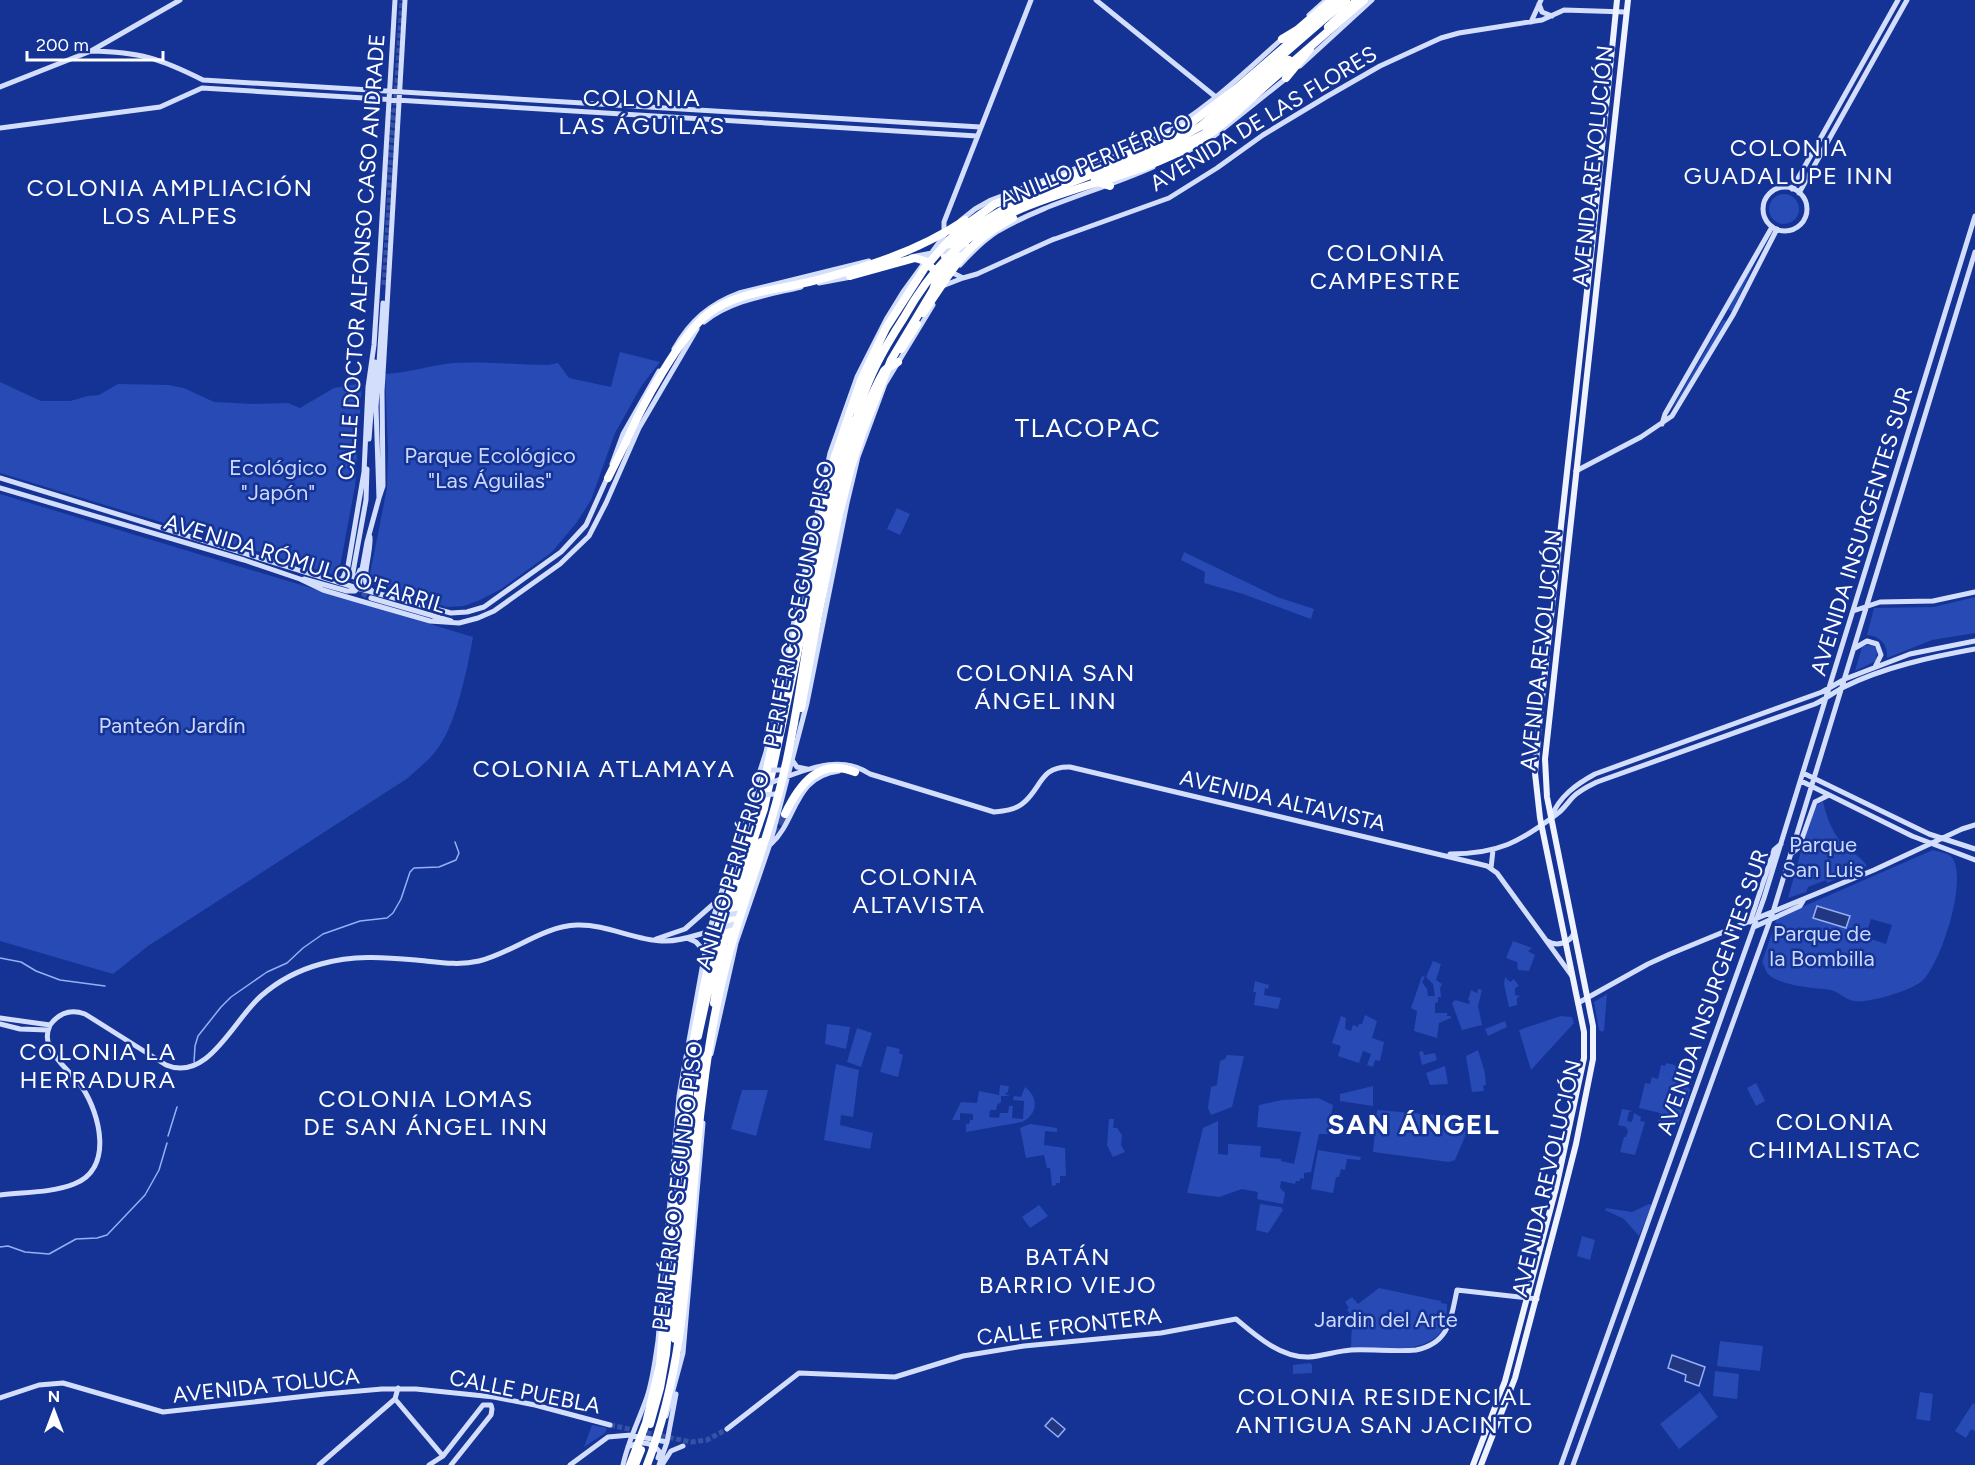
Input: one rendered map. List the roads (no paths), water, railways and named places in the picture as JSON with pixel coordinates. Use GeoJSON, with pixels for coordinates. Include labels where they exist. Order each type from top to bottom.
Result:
{"type":"FeatureCollection","features":[{"type":"Feature","properties":{"kind":"highway"},"geometry":{"type":"LineString","coordinates":[[1282,39],[1293,33],[1332,0]]}},
{"type":"Feature","properties":{"kind":"highway","name":"PERIFÉRICO SEGUNDO PISO"},"geometry":{"type":"LineString","coordinates":[[633,1465],[660,1365],[683,1097],[714,939],[759,806],[834,459],[870,358],[924,269],[966,224],[995,204],[1154,144],[1187,126],[1237,87],[1339,0]]}},
{"type":"Feature","properties":{"kind":"highway","name":"ANILLO PERIFÉRICO"},"geometry":{"type":"LineString","coordinates":[[657,1426],[666,1354],[693,1062],[719,941],[764,809],[840,453],[862,396],[933,272],[956,240],[967,231],[1008,207],[1165,147],[1201,126],[1346,0]]}},
{"type":"Feature","properties":{"kind":"highway","name":"ANILLO PERIFÉRICO"},"geometry":{"type":"LineString","coordinates":[[647,1465],[648,1451],[670,1383],[697,1099],[724,944],[772,811],[847,464],[870,396],[939,275],[966,245],[990,225],[1010,213],[1167,153],[1204,134],[1357,0]]}},
{"type":"Feature","properties":{"kind":"highway","name":"PERIFÉRICO SEGUNDO PISO"},"geometry":{"type":"LineString","coordinates":[[647,1465],[660,1429],[671,1387],[687,1280],[702,1097],[707,1064],[734,938],[762,855],[787,759],[819,570],[843,458],[868,383],[877,364],[930,278],[951,254],[975,234],[1000,219],[1029,206],[1164,159],[1198,141],[1226,121],[1364,0]]}},
{"type":"Feature","properties":{"kind":"highway"},"geometry":{"type":"LineString","coordinates":[[1286,78],[1333,22]]}},
{"type":"Feature","properties":{"kind":"highway"},"geometry":{"type":"LineString","coordinates":[[1142,155],[1152,140]]}},
{"type":"Feature","properties":{"kind":"highway"},"geometry":{"type":"LineString","coordinates":[[1094,180],[1110,186]]}},
{"type":"Feature","properties":{"kind":"highway"},"geometry":{"type":"LineString","coordinates":[[608,478],[657,384],[690,332],[714,309],[729,302],[807,282],[909,251],[946,233],[995,204]]}},
{"type":"Feature","properties":{"kind":"highway"},"geometry":{"type":"LineString","coordinates":[[887,367],[897,356],[957,262],[974,244],[1029,206]]}},
{"type":"Feature","properties":{"kind":"highway"},"geometry":{"type":"LineString","coordinates":[[801,708],[850,467],[887,367],[935,285],[934,271],[928,263],[921,259],[910,258],[848,276],[807,282]]}},
{"type":"Feature","properties":{"kind":"highway"},"geometry":{"type":"LineString","coordinates":[[887,367],[898,362]]}},
{"type":"Feature","properties":{"kind":"highway"},"geometry":{"type":"LineString","coordinates":[[847,405],[862,396]]}},
{"type":"Feature","properties":{"kind":"highway"},"geometry":{"type":"LineString","coordinates":[[847,464],[858,457]]}},
{"type":"Feature","properties":{"kind":"highway"},"geometry":{"type":"LineString","coordinates":[[827,550],[835,561]]}},
{"type":"Feature","properties":{"kind":"highway"},"geometry":{"type":"LineString","coordinates":[[783,671],[786,691]]}},
{"type":"Feature","properties":{"kind":"highway"},"geometry":{"type":"LineString","coordinates":[[783,810],[800,788],[815,774],[826,769],[840,767],[855,772]]}},
{"type":"Feature","properties":{"kind":"highway"},"geometry":{"type":"LineString","coordinates":[[714,1008],[716,997]]}},
{"type":"Feature","properties":{"kind":"highway"},"geometry":{"type":"LineString","coordinates":[[693,1049],[693,1062]]}},
{"type":"Feature","properties":{"kind":"highway"},"geometry":{"type":"LineString","coordinates":[[691,1164],[697,1197]]}},
{"type":"Feature","properties":{"kind":"highway"},"geometry":{"type":"LineString","coordinates":[[668,1226],[679,1194]]}},
{"type":"Feature","properties":{"kind":"highway","name":"ANILLO PERIFÉRICO"},"geometry":{"type":"LineString","coordinates":[[633,1465],[648,1451]]}},
{"type":"Feature","properties":{"kind":"main road"},"geometry":{"type":"LineString","coordinates":[[0,87],[91,51],[180,0]]}},
{"type":"Feature","properties":{"kind":"main road","name":"CALLE DOCTOR ALFONSO CASO ANDRADE"},"geometry":{"type":"LineString","coordinates":[[336,582],[343,578],[348,566],[361,498],[367,443],[368,387],[374,345],[394,0]]}},
{"type":"Feature","properties":{"kind":"main road","name":"CALLE DOCTOR ALFONSO CASO ANDRADE"},"geometry":{"type":"LineString","coordinates":[[379,498],[383,486],[382,391],[405,0]]}},
{"type":"Feature","properties":{"kind":"main road"},"geometry":{"type":"LineString","coordinates":[[952,272],[944,235],[944,222],[1031,0]]}},
{"type":"Feature","properties":{"kind":"main road"},"geometry":{"type":"LineString","coordinates":[[1096,0],[1217,98]]}},
{"type":"Feature","properties":{"kind":"main road"},"geometry":{"type":"LineString","coordinates":[[623,1465],[654,1367],[679,1096],[705,952],[719,899],[761,769],[830,453],[857,377],[886,318],[944,235],[955,225],[991,200],[1152,140],[1173,129],[1217,98],[1326,0]]}},
{"type":"Feature","properties":{"kind":"main road"},"geometry":{"type":"LineString","coordinates":[[659,1465],[667,1442],[682,1369],[708,1068],[743,922],[783,810],[788,769],[807,703],[858,457],[885,384],[952,272],[973,247],[1020,221],[1110,186],[1198,147],[1241,116],[1286,78],[1372,0]]}},
{"type":"Feature","properties":{"kind":"main road","name":"AVENIDA REVOLUCIÓN"},"geometry":{"type":"LineString","coordinates":[[1473,1465],[1505,1380],[1565,1149],[1584,1058],[1584,1032],[1537,795],[1536,758],[1617,0]]}},
{"type":"Feature","properties":{"kind":"main road","name":"AVENIDA REVOLUCIÓN"},"geometry":{"type":"LineString","coordinates":[[1481,1465],[1515,1378],[1537,1299],[1572,1161],[1593,1059],[1594,1039],[1587,998],[1545,787],[1545,759],[1628,0]]}},
{"type":"Feature","properties":{"kind":"main road"},"geometry":{"type":"LineString","coordinates":[[1792,189],[1898,0]]}},
{"type":"Feature","properties":{"kind":"main road"},"geometry":{"type":"LineString","coordinates":[[1799,193],[1907,0]]}},
{"type":"Feature","properties":{"kind":"main road"},"geometry":{"type":"LineString","coordinates":[[1531,22],[1540,2]]}},
{"type":"Feature","properties":{"kind":"main road"},"geometry":{"type":"LineString","coordinates":[[1540,2],[1545,14],[1554,15]]}},
{"type":"Feature","properties":{"kind":"main road","name":"AVENIDA DE LAS FLORES"},"geometry":{"type":"LineString","coordinates":[[945,285],[977,274],[1076,230],[1169,198],[1217,168],[1263,135],[1380,66],[1441,38],[1542,20],[1564,10],[1626,12]]}},
{"type":"Feature","properties":{"kind":"main road"},"geometry":{"type":"LineString","coordinates":[[1535,13],[1542,20]]}},
{"type":"Feature","properties":{"kind":"main road"},"geometry":{"type":"LineString","coordinates":[[91,51],[141,55],[165,62],[203,80],[980,127]]}},
{"type":"Feature","properties":{"kind":"main road"},"geometry":{"type":"LineString","coordinates":[[276,84],[276,92]]}},
{"type":"Feature","properties":{"kind":"main road"},"geometry":{"type":"LineString","coordinates":[[0,128],[160,107],[202,88],[977,136]]}},
{"type":"Feature","properties":{"kind":"main road"},"geometry":{"type":"LineString","coordinates":[[1777,189],[1792,189],[1799,193],[1805,202],[1806,209],[1803,221],[1790,230],[1774,228],[1764,215],[1763,205],[1766,198],[1777,189]]}},
{"type":"Feature","properties":{"kind":"main road"},"geometry":{"type":"LineString","coordinates":[[947,215],[973,247]]}},
{"type":"Feature","properties":{"kind":"main road","name":"AVENIDA INSURGENTES SUR"},"geometry":{"type":"LineString","coordinates":[[1757,918],[1827,699],[1975,216]]}},
{"type":"Feature","properties":{"kind":"main road"},"geometry":{"type":"LineString","coordinates":[[1662,424],[1665,414],[1774,228]]}},
{"type":"Feature","properties":{"kind":"main road"},"geometry":{"type":"LineString","coordinates":[[1576,471],[1662,424],[1672,416],[1733,315],[1774,228]]}},
{"type":"Feature","properties":{"kind":"main road","name":"AVENIDA RÓMULO O'FARRIL"},"geometry":{"type":"LineString","coordinates":[[0,478],[336,582],[452,614],[467,612],[484,607],[561,552],[579,534],[592,514],[608,478],[623,434],[638,405],[694,321],[705,310],[739,293],[881,258],[944,235]]}},
{"type":"Feature","properties":{"kind":"main road","name":"AVENIDA RÓMULO O'FARRIL"},"geometry":{"type":"LineString","coordinates":[[0,488],[272,569],[323,590],[429,621],[453,624],[478,618],[494,611],[560,564],[589,536],[639,428],[697,330],[709,318],[725,308],[871,272],[918,255],[939,252],[947,248],[973,247]]}},
{"type":"Feature","properties":{"kind":"main road","name":"AVENIDA INSURGENTES SUR"},"geometry":{"type":"LineString","coordinates":[[1573,1465],[1773,912],[1975,252]]}},
{"type":"Feature","properties":{"kind":"main road"},"geometry":{"type":"LineString","coordinates":[[931,253],[952,272],[963,278]]}},
{"type":"Feature","properties":{"kind":"main road"},"geometry":{"type":"LineString","coordinates":[[300,579],[347,591],[355,591],[357,588],[379,498],[376,407],[383,285],[367,443],[366,500],[353,572]]}},
{"type":"Feature","properties":{"kind":"main road"},"geometry":{"type":"LineString","coordinates":[[666,361],[672,359],[675,366]]}},
{"type":"Feature","properties":{"kind":"main road"},"geometry":{"type":"LineString","coordinates":[[365,462],[368,456]]}},
{"type":"Feature","properties":{"kind":"main road"},"geometry":{"type":"LineString","coordinates":[[1562,507],[1573,508]]}},
{"type":"Feature","properties":{"kind":"main road"},"geometry":{"type":"LineString","coordinates":[[369,536],[370,554],[366,583],[376,593]]}},
{"type":"Feature","properties":{"kind":"main road"},"geometry":{"type":"LineString","coordinates":[[272,569],[275,562]]}},
{"type":"Feature","properties":{"kind":"main road"},"geometry":{"type":"LineString","coordinates":[[348,566],[349,576],[352,577],[358,575],[361,569]]}},
{"type":"Feature","properties":{"kind":"main road"},"geometry":{"type":"LineString","coordinates":[[1853,611],[1880,602],[1933,602],[1975,592]]}},
{"type":"Feature","properties":{"kind":"main road"},"geometry":{"type":"LineString","coordinates":[[371,598],[449,621],[465,621]]}},
{"type":"Feature","properties":{"kind":"main road"},"geometry":{"type":"LineString","coordinates":[[1854,649],[1868,641],[1877,644],[1881,655],[1874,668]]}},
{"type":"Feature","properties":{"kind":"main road"},"geometry":{"type":"LineString","coordinates":[[1439,854],[1493,850],[1520,840],[1542,826],[1551,817],[1556,804],[1577,785],[1595,774],[1812,696],[1830,689],[1845,679],[1910,654],[1975,641]]}},
{"type":"Feature","properties":{"kind":"main road"},"geometry":{"type":"LineString","coordinates":[[1551,817],[1557,815],[1575,795],[1585,788],[1815,704],[1827,699],[1842,687],[1912,662],[1975,649]]}},
{"type":"Feature","properties":{"kind":"main road"},"geometry":{"type":"LineString","coordinates":[[1812,696],[1815,698],[1815,704]]}},
{"type":"Feature","properties":{"kind":"main road"},"geometry":{"type":"LineString","coordinates":[[1738,723],[1741,730]]}},
{"type":"Feature","properties":{"kind":"main road"},"geometry":{"type":"LineString","coordinates":[[1720,729],[1723,737]]}},
{"type":"Feature","properties":{"kind":"main road"},"geometry":{"type":"LineString","coordinates":[[792,760],[800,768],[811,768]]}},
{"type":"Feature","properties":{"kind":"main road"},"geometry":{"type":"LineString","coordinates":[[1632,761],[1636,769]]}},
{"type":"Feature","properties":{"kind":"main road"},"geometry":{"type":"LineString","coordinates":[[755,789],[811,768],[837,763],[854,766],[870,774]]}},
{"type":"Feature","properties":{"kind":"main road","name":"AVENIDA ALTAVISTA"},"geometry":{"type":"LineString","coordinates":[[870,774],[994,812],[1010,810],[1021,804],[1052,770],[1070,767],[1491,868]]}},
{"type":"Feature","properties":{"kind":"main road"},"geometry":{"type":"LineString","coordinates":[[761,769],[788,769]]}},
{"type":"Feature","properties":{"kind":"main road"},"geometry":{"type":"LineString","coordinates":[[770,844],[779,836],[797,799],[808,784],[828,773],[842,771],[870,774]]}},
{"type":"Feature","properties":{"kind":"main road"},"geometry":{"type":"LineString","coordinates":[[1803,773],[1942,839],[1975,849]]}},
{"type":"Feature","properties":{"kind":"main road"},"geometry":{"type":"LineString","coordinates":[[1801,781],[1931,844],[1975,860]]}},
{"type":"Feature","properties":{"kind":"main road"},"geometry":{"type":"LineString","coordinates":[[752,800],[762,795],[775,794],[783,810]]}},
{"type":"Feature","properties":{"kind":"main road"},"geometry":{"type":"LineString","coordinates":[[1791,854],[1799,847],[1812,806],[1817,799],[1829,795]]}},
{"type":"Feature","properties":{"kind":"main road"},"geometry":{"type":"LineString","coordinates":[[1752,924],[1757,918],[1975,825]]}},
{"type":"Feature","properties":{"kind":"main road","name":"AVENIDA INSURGENTES SUR"},"geometry":{"type":"LineString","coordinates":[[1561,1465],[1752,924],[1760,890],[1774,850],[1781,843]]}},
{"type":"Feature","properties":{"kind":"main road"},"geometry":{"type":"LineString","coordinates":[[1493,850],[1491,868],[1497,873],[1572,976]]}},
{"type":"Feature","properties":{"kind":"main road"},"geometry":{"type":"LineString","coordinates":[[1760,890],[1764,898],[1778,895]]}},
{"type":"Feature","properties":{"kind":"main road"},"geometry":{"type":"LineString","coordinates":[[654,940],[686,929],[719,899]]}},
{"type":"Feature","properties":{"kind":"main road"},"geometry":{"type":"LineString","coordinates":[[1578,1003],[1648,964],[1752,924],[1770,920],[1800,906],[1804,899]]}},
{"type":"Feature","properties":{"kind":"main road"},"geometry":{"type":"LineString","coordinates":[[716,916],[746,912]]}},
{"type":"Feature","properties":{"kind":"main road"},"geometry":{"type":"LineString","coordinates":[[0,1024],[20,1029],[49,1027],[64,1013],[80,1012],[166,1065],[180,1069],[189,1068],[200,1064],[212,1054],[245,1011],[261,996],[281,981],[321,964],[361,957],[465,964],[496,956],[555,930],[573,925],[591,926],[664,942],[743,922]]}},
{"type":"Feature","properties":{"kind":"main road"},"geometry":{"type":"LineString","coordinates":[[1546,940],[1555,944],[1565,943],[1574,933]]}},
{"type":"Feature","properties":{"kind":"main road"},"geometry":{"type":"LineString","coordinates":[[686,938],[696,942],[705,952]]}},
{"type":"Feature","properties":{"kind":"main road"},"geometry":{"type":"LineString","coordinates":[[0,1018],[49,1027]]}},
{"type":"Feature","properties":{"kind":"main road"},"geometry":{"type":"LineString","coordinates":[[0,1195],[73,1185],[89,1173],[99,1156],[99,1136],[90,1103],[81,1086],[52,1051],[48,1041],[49,1027]]}},
{"type":"Feature","properties":{"kind":"main road","name":"CALLE FRONTERA"},"geometry":{"type":"LineString","coordinates":[[727,1429],[800,1373],[888,1377],[908,1374],[935,1363],[963,1356],[1024,1346],[1161,1333],[1236,1319],[1266,1342],[1283,1352],[1296,1356],[1310,1357],[1350,1350],[1416,1350],[1436,1342],[1450,1325],[1456,1290],[1526,1298]]}},
{"type":"Feature","properties":{"kind":"main road"},"geometry":{"type":"LineString","coordinates":[[1526,1298],[1537,1299]]}},
{"type":"Feature","properties":{"kind":"main road"},"geometry":{"type":"LineString","coordinates":[[657,1426],[683,1353]]}},
{"type":"Feature","properties":{"kind":"main road","name":"AVENIDA TOLUCA"},"geometry":{"type":"LineString","coordinates":[[0,1398],[39,1385],[63,1383],[163,1412],[398,1388],[433,1389]]}},
{"type":"Feature","properties":{"kind":"main road"},"geometry":{"type":"LineString","coordinates":[[319,1465],[395,1399],[398,1388]]}},
{"type":"Feature","properties":{"kind":"main road","name":"CALLE PUEBLA"},"geometry":{"type":"LineString","coordinates":[[433,1389],[479,1394],[525,1403],[610,1425]]}},
{"type":"Feature","properties":{"kind":"main road"},"geometry":{"type":"LineString","coordinates":[[395,1399],[443,1456]]}},
{"type":"Feature","properties":{"kind":"main road"},"geometry":{"type":"LineString","coordinates":[[429,1465],[443,1456],[483,1405],[491,1406],[490,1415],[452,1465]]}},
{"type":"Feature","properties":{"kind":"main road"},"geometry":{"type":"LineString","coordinates":[[570,1465],[608,1437],[631,1435],[667,1442]]}},
{"type":"Feature","properties":{"kind":"main road"},"geometry":{"type":"LineString","coordinates":[[627,1447],[642,1443],[655,1446],[660,1452],[659,1465]]}},
{"type":"Feature","properties":{"kind":"main road"},"geometry":{"type":"LineString","coordinates":[[659,1465],[671,1451],[683,1446]]}},
{"type":"Feature","properties":{"kind":"waterway"},"geometry":{"type":"LineString","coordinates":[[194,1062],[198,1036],[231,997],[267,972],[287,963],[323,934],[360,921],[387,918],[393,913],[401,899],[410,872],[414,868],[439,867],[456,860],[459,853],[455,842]]}},
{"type":"Feature","properties":{"kind":"waterway"},"geometry":{"type":"LineString","coordinates":[[0,958],[21,962],[36,971],[60,980],[105,986]]}},
{"type":"Feature","properties":{"kind":"waterway"},"geometry":{"type":"LineString","coordinates":[[168,1136],[177,1107]]}},
{"type":"Feature","properties":{"kind":"waterway"},"geometry":{"type":"LineString","coordinates":[[0,1247],[8,1246],[25,1252],[49,1254],[76,1239],[107,1235],[145,1195],[159,1170],[167,1143]]}},
{"type":"Feature","properties":{"kind":"tunnel"},"geometry":{"type":"LineString","coordinates":[[384,285],[402,0]]}},
{"type":"Feature","properties":{"kind":"tunnel"},"geometry":{"type":"LineString","coordinates":[[387,187],[391,109]]}},
{"type":"Feature","properties":{"kind":"tunnel"},"geometry":{"type":"LineString","coordinates":[[353,573],[359,588],[371,598]]}},
{"type":"Feature","properties":{"kind":"tunnel"},"geometry":{"type":"LineString","coordinates":[[796,729],[801,708]]}},
{"type":"Feature","properties":{"kind":"tunnel"},"geometry":{"type":"LineString","coordinates":[[771,833],[785,814]]}},
{"type":"Feature","properties":{"kind":"tunnel"},"geometry":{"type":"LineString","coordinates":[[610,1425],[691,1442],[707,1440],[727,1429]]}},
{"type":"Feature","properties":{"kind":"district","name":"COLONIA LAS ÁGUILAS"},"geometry":{"type":"Point","coordinates":[642,112]}},
{"type":"Feature","properties":{"kind":"district","name":"COLONIA GUADALUPE INN"},"geometry":{"type":"Point","coordinates":[1789,162]}},
{"type":"Feature","properties":{"kind":"district","name":"COLONIA AMPLIACIÓN LOS ALPES"},"geometry":{"type":"Point","coordinates":[170,202]}},
{"type":"Feature","properties":{"kind":"district","name":"COLONIA CAMPESTRE"},"geometry":{"type":"Point","coordinates":[1386,267]}},
{"type":"Feature","properties":{"kind":"district","name":"TLACOPAC"},"geometry":{"type":"Point","coordinates":[1088,428]}},
{"type":"Feature","properties":{"kind":"district","name":"COLONIA SAN ÁNGEL INN"},"geometry":{"type":"Point","coordinates":[1046,687]}},
{"type":"Feature","properties":{"kind":"district","name":"COLONIA ATLAMAYA"},"geometry":{"type":"Point","coordinates":[604,769]}},
{"type":"Feature","properties":{"kind":"district","name":"COLONIA ALTAVISTA"},"geometry":{"type":"Point","coordinates":[919,891]}},
{"type":"Feature","properties":{"kind":"district","name":"COLONIA LA HERRADURA"},"geometry":{"type":"Point","coordinates":[98,1066]}},
{"type":"Feature","properties":{"kind":"district","name":"COLONIA LOMAS DE SAN ÁNGEL INN"},"geometry":{"type":"Point","coordinates":[426,1113]}},
{"type":"Feature","properties":{"kind":"district","name":"SAN ÁNGEL"},"geometry":{"type":"Point","coordinates":[1414,1124]}},
{"type":"Feature","properties":{"kind":"district","name":"COLONIA CHIMALISTAC"},"geometry":{"type":"Point","coordinates":[1835,1136]}},
{"type":"Feature","properties":{"kind":"district","name":"BATÁN BARRIO VIEJO"},"geometry":{"type":"Point","coordinates":[1068,1271]}},
{"type":"Feature","properties":{"kind":"district","name":"COLONIA RESIDENCIAL ANTIGUA SAN JACINTO"},"geometry":{"type":"Point","coordinates":[1385,1411]}},
{"type":"Feature","properties":{"kind":"park label","name":"Parque Ecológico \"Las Águilas\""},"geometry":{"type":"Point","coordinates":[490,468]}},
{"type":"Feature","properties":{"kind":"park label","name":"Ecológico \"Japón\""},"geometry":{"type":"Point","coordinates":[278,480]}},
{"type":"Feature","properties":{"kind":"park label","name":"Panteón Jardín"},"geometry":{"type":"Point","coordinates":[172,725]}},
{"type":"Feature","properties":{"kind":"park label","name":"Parque San Luis"},"geometry":{"type":"Point","coordinates":[1823,856]}},
{"type":"Feature","properties":{"kind":"park label","name":"Parque de la Bombilla"},"geometry":{"type":"Point","coordinates":[1822,946]}},
{"type":"Feature","properties":{"kind":"park label","name":"Jardin del Arte"},"geometry":{"type":"Point","coordinates":[1386,1319]}}]}
